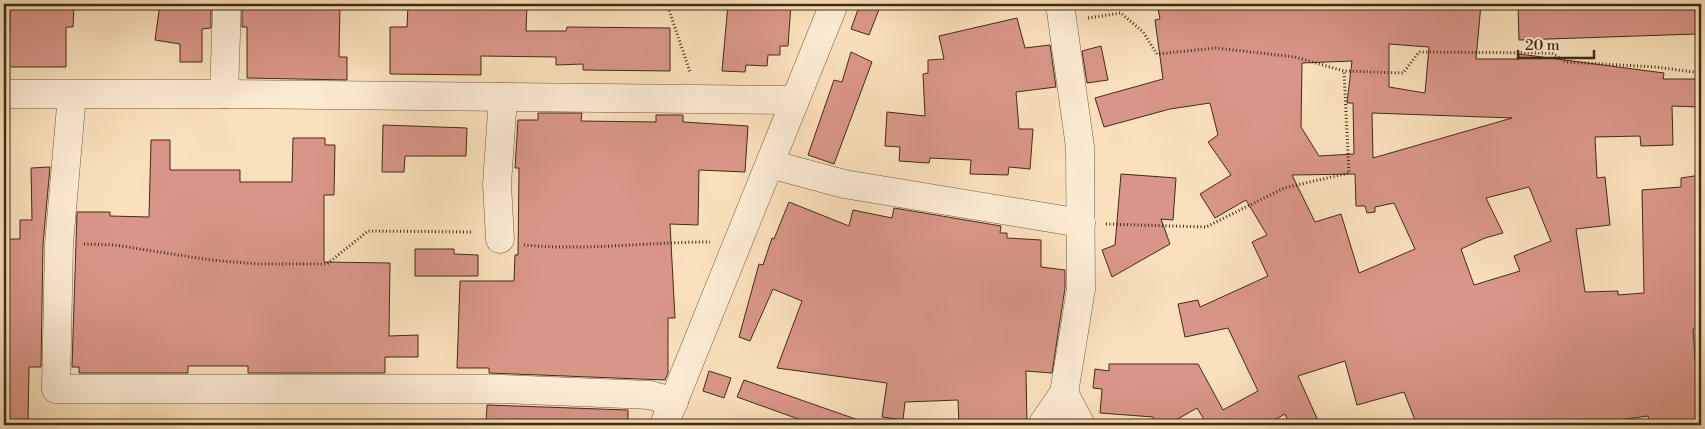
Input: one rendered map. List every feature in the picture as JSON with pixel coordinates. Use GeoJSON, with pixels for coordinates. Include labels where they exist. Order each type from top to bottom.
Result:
{"type":"FeatureCollection","features":[{"type":"Feature","properties":{"kind":"street"},"geometry":{"type":"LineString","coordinates":[[224,94],[227,4]]}},
{"type":"Feature","properties":{"kind":"street"},"geometry":{"type":"LineString","coordinates":[[72,95],[59,244],[56,389],[501,389],[650,395],[669,413],[834,4]]}},
{"type":"Feature","properties":{"kind":"street"},"geometry":{"type":"LineString","coordinates":[[1042,425],[1064,394],[1081,289],[1080,147],[1061,13]]}},
{"type":"Feature","properties":{"kind":"street"},"geometry":{"type":"LineString","coordinates":[[4,94],[224,94],[795,100]]}},
{"type":"Feature","properties":{"kind":"street"},"geometry":{"type":"LineString","coordinates":[[500,239],[497,184],[503,97]]}},
{"type":"Feature","properties":{"kind":"street"},"geometry":{"type":"LineString","coordinates":[[770,164],[844,184],[1081,223]]}},
{"type":"Feature","properties":{"kind":"street"},"geometry":{"type":"LineString","coordinates":[[1064,394],[1081,425]]}},
{"type":"Feature","properties":{"kind":"path"},"geometry":{"type":"LineString","coordinates":[[667,4],[700,99]]}},
{"type":"Feature","properties":{"kind":"path"},"geometry":{"type":"LineString","coordinates":[[1061,13],[1121,13],[1143,32],[1157,54],[1216,48],[1295,57],[1344,71],[1403,73],[1419,52],[1552,53],[1566,62],[1656,67],[1701,72]]}},
{"type":"Feature","properties":{"kind":"path"},"geometry":{"type":"LineString","coordinates":[[1081,223],[1206,227],[1284,188],[1349,173],[1344,71]]}},
{"type":"Feature","properties":{"kind":"path"},"geometry":{"type":"LineString","coordinates":[[59,244],[114,245],[211,260],[248,263],[327,264],[368,231],[481,233],[512,244],[554,248],[616,247],[671,242],[738,242]]}},
{"type":"Feature","properties":{"kind":"building"},"geometry":{"type":"Polygon","coordinates":[[[10,4],[74,4],[73,27],[66,27],[66,67],[6,67],[7,31],[10,31],[10,4]]]}},
{"type":"Feature","properties":{"kind":"building"},"geometry":{"type":"Polygon","coordinates":[[[160,4],[211,4],[211,28],[202,29],[202,62],[180,62],[180,44],[155,40],[160,4]]]}},
{"type":"Feature","properties":{"kind":"building"},"geometry":{"type":"Polygon","coordinates":[[[242,4],[340,4],[339,57],[347,57],[347,80],[247,78],[247,27],[242,27],[242,4]]]}},
{"type":"Feature","properties":{"kind":"building"},"geometry":{"type":"Polygon","coordinates":[[[408,4],[527,4],[526,31],[566,31],[567,27],[670,28],[670,71],[583,70],[583,64],[556,65],[556,57],[481,56],[481,75],[390,74],[390,27],[407,27],[408,4]]]}},
{"type":"Feature","properties":{"kind":"building"},"geometry":{"type":"Polygon","coordinates":[[[728,4],[791,4],[788,46],[780,46],[780,55],[768,55],[767,66],[746,65],[745,72],[722,71],[728,4]]]}},
{"type":"Feature","properties":{"kind":"building"},"geometry":{"type":"Polygon","coordinates":[[[860,4],[880,7],[869,35],[851,29],[860,4]]]}},
{"type":"Feature","properties":{"kind":"building"},"geometry":{"type":"Polygon","coordinates":[[[1157,4],[1227,4],[1259,7],[1259,4],[1352,4],[1352,6],[1441,9],[1442,4],[1481,4],[1476,59],[1519,59],[1519,54],[1664,73],[1663,79],[1701,79],[1701,107],[1672,106],[1673,145],[1641,146],[1640,136],[1595,137],[1597,178],[1605,177],[1610,225],[1576,229],[1585,292],[1618,291],[1618,295],[1644,293],[1642,190],[1681,187],[1681,178],[1701,175],[1701,329],[1693,329],[1697,384],[1701,384],[1701,425],[1650,425],[1648,416],[1582,425],[1417,425],[1404,392],[1357,405],[1345,361],[1298,376],[1320,425],[1290,425],[1285,414],[1265,425],[1196,425],[1205,421],[1197,408],[1167,425],[1157,425],[1153,417],[1100,413],[1102,389],[1093,388],[1095,369],[1109,371],[1109,364],[1198,364],[1223,410],[1258,391],[1228,328],[1185,337],[1178,304],[1198,300],[1200,307],[1268,276],[1252,242],[1267,235],[1246,200],[1215,218],[1200,194],[1231,175],[1208,142],[1218,135],[1210,103],[1170,109],[1104,127],[1095,98],[1163,79],[1155,20],[1160,19],[1157,4]],[[1389,44],[1389,87],[1425,93],[1429,47],[1389,44]],[[1352,61],[1302,63],[1301,127],[1319,156],[1354,154],[1353,103],[1347,103],[1352,61]],[[1372,113],[1373,158],[1512,118],[1372,113]],[[1355,174],[1292,175],[1315,222],[1341,214],[1359,273],[1415,249],[1394,203],[1375,207],[1375,212],[1367,213],[1365,206],[1356,206],[1355,174]],[[1529,187],[1486,198],[1503,233],[1485,238],[1461,249],[1474,285],[1520,271],[1514,256],[1551,241],[1529,187]]]}},
{"type":"Feature","properties":{"kind":"building"},"geometry":{"type":"Polygon","coordinates":[[[1518,4],[1554,4],[1554,8],[1593,7],[1592,4],[1695,4],[1696,34],[1519,40],[1518,4]]]}},
{"type":"Feature","properties":{"kind":"building"},"geometry":{"type":"Polygon","coordinates":[[[1017,18],[1025,48],[1050,45],[1056,87],[1016,92],[1019,129],[1033,129],[1030,169],[1009,167],[1008,175],[970,174],[971,160],[930,158],[929,163],[899,161],[900,147],[885,146],[887,112],[925,116],[923,74],[928,73],[928,60],[944,59],[939,36],[1017,18]]]}},
{"type":"Feature","properties":{"kind":"building"},"geometry":{"type":"Polygon","coordinates":[[[1101,46],[1108,80],[1087,83],[1082,51],[1101,46]]]}},
{"type":"Feature","properties":{"kind":"building"},"geometry":{"type":"Polygon","coordinates":[[[851,52],[872,62],[834,164],[808,155],[834,80],[842,82],[851,52]]]}},
{"type":"Feature","properties":{"kind":"building"},"geometry":{"type":"Polygon","coordinates":[[[538,113],[582,113],[581,121],[656,122],[656,115],[683,115],[683,122],[748,126],[745,172],[699,170],[698,225],[670,224],[675,318],[668,318],[668,373],[665,380],[489,373],[489,368],[457,368],[460,281],[514,281],[515,255],[518,255],[519,168],[515,168],[518,120],[538,120],[538,113]]]}},
{"type":"Feature","properties":{"kind":"building"},"geometry":{"type":"Polygon","coordinates":[[[383,125],[467,128],[466,156],[405,156],[404,172],[382,172],[383,125]]]}},
{"type":"Feature","properties":{"kind":"building"},"geometry":{"type":"Polygon","coordinates":[[[293,138],[325,138],[325,145],[335,145],[334,195],[324,195],[324,262],[390,263],[389,336],[418,335],[418,357],[385,357],[385,373],[248,373],[248,366],[188,366],[188,373],[79,373],[79,367],[72,367],[77,212],[110,212],[110,216],[149,217],[151,140],[170,140],[170,170],[240,170],[240,182],[292,182],[293,138]]]}},
{"type":"Feature","properties":{"kind":"building"},"geometry":{"type":"Polygon","coordinates":[[[50,167],[43,244],[41,367],[29,367],[28,421],[4,421],[4,239],[20,239],[20,220],[32,220],[31,168],[50,167]]]}},
{"type":"Feature","properties":{"kind":"building"},"geometry":{"type":"Polygon","coordinates":[[[1121,174],[1176,178],[1173,220],[1161,219],[1170,244],[1112,277],[1102,250],[1115,245],[1121,174]]]}},
{"type":"Feature","properties":{"kind":"building"},"geometry":{"type":"Polygon","coordinates":[[[789,202],[849,226],[853,210],[892,218],[894,208],[1001,226],[1000,233],[1007,233],[1007,238],[1041,240],[1041,267],[1065,270],[1065,288],[1052,373],[1026,371],[1027,425],[959,425],[958,400],[905,402],[903,420],[882,417],[887,383],[777,368],[802,301],[773,289],[750,341],[739,337],[759,264],[763,265],[772,238],[774,239],[789,202]]]}},
{"type":"Feature","properties":{"kind":"building"},"geometry":{"type":"Polygon","coordinates":[[[415,249],[454,249],[454,254],[478,255],[478,276],[415,276],[415,249]]]}},
{"type":"Feature","properties":{"kind":"building"},"geometry":{"type":"Polygon","coordinates":[[[709,371],[731,378],[724,398],[703,391],[709,371]]]}},
{"type":"Feature","properties":{"kind":"building"},"geometry":{"type":"Polygon","coordinates":[[[744,380],[864,422],[864,425],[815,425],[737,397],[744,380]]]}},
{"type":"Feature","properties":{"kind":"building"},"geometry":{"type":"Polygon","coordinates":[[[487,405],[628,410],[628,425],[498,425],[486,423],[487,405]]]}}]}
